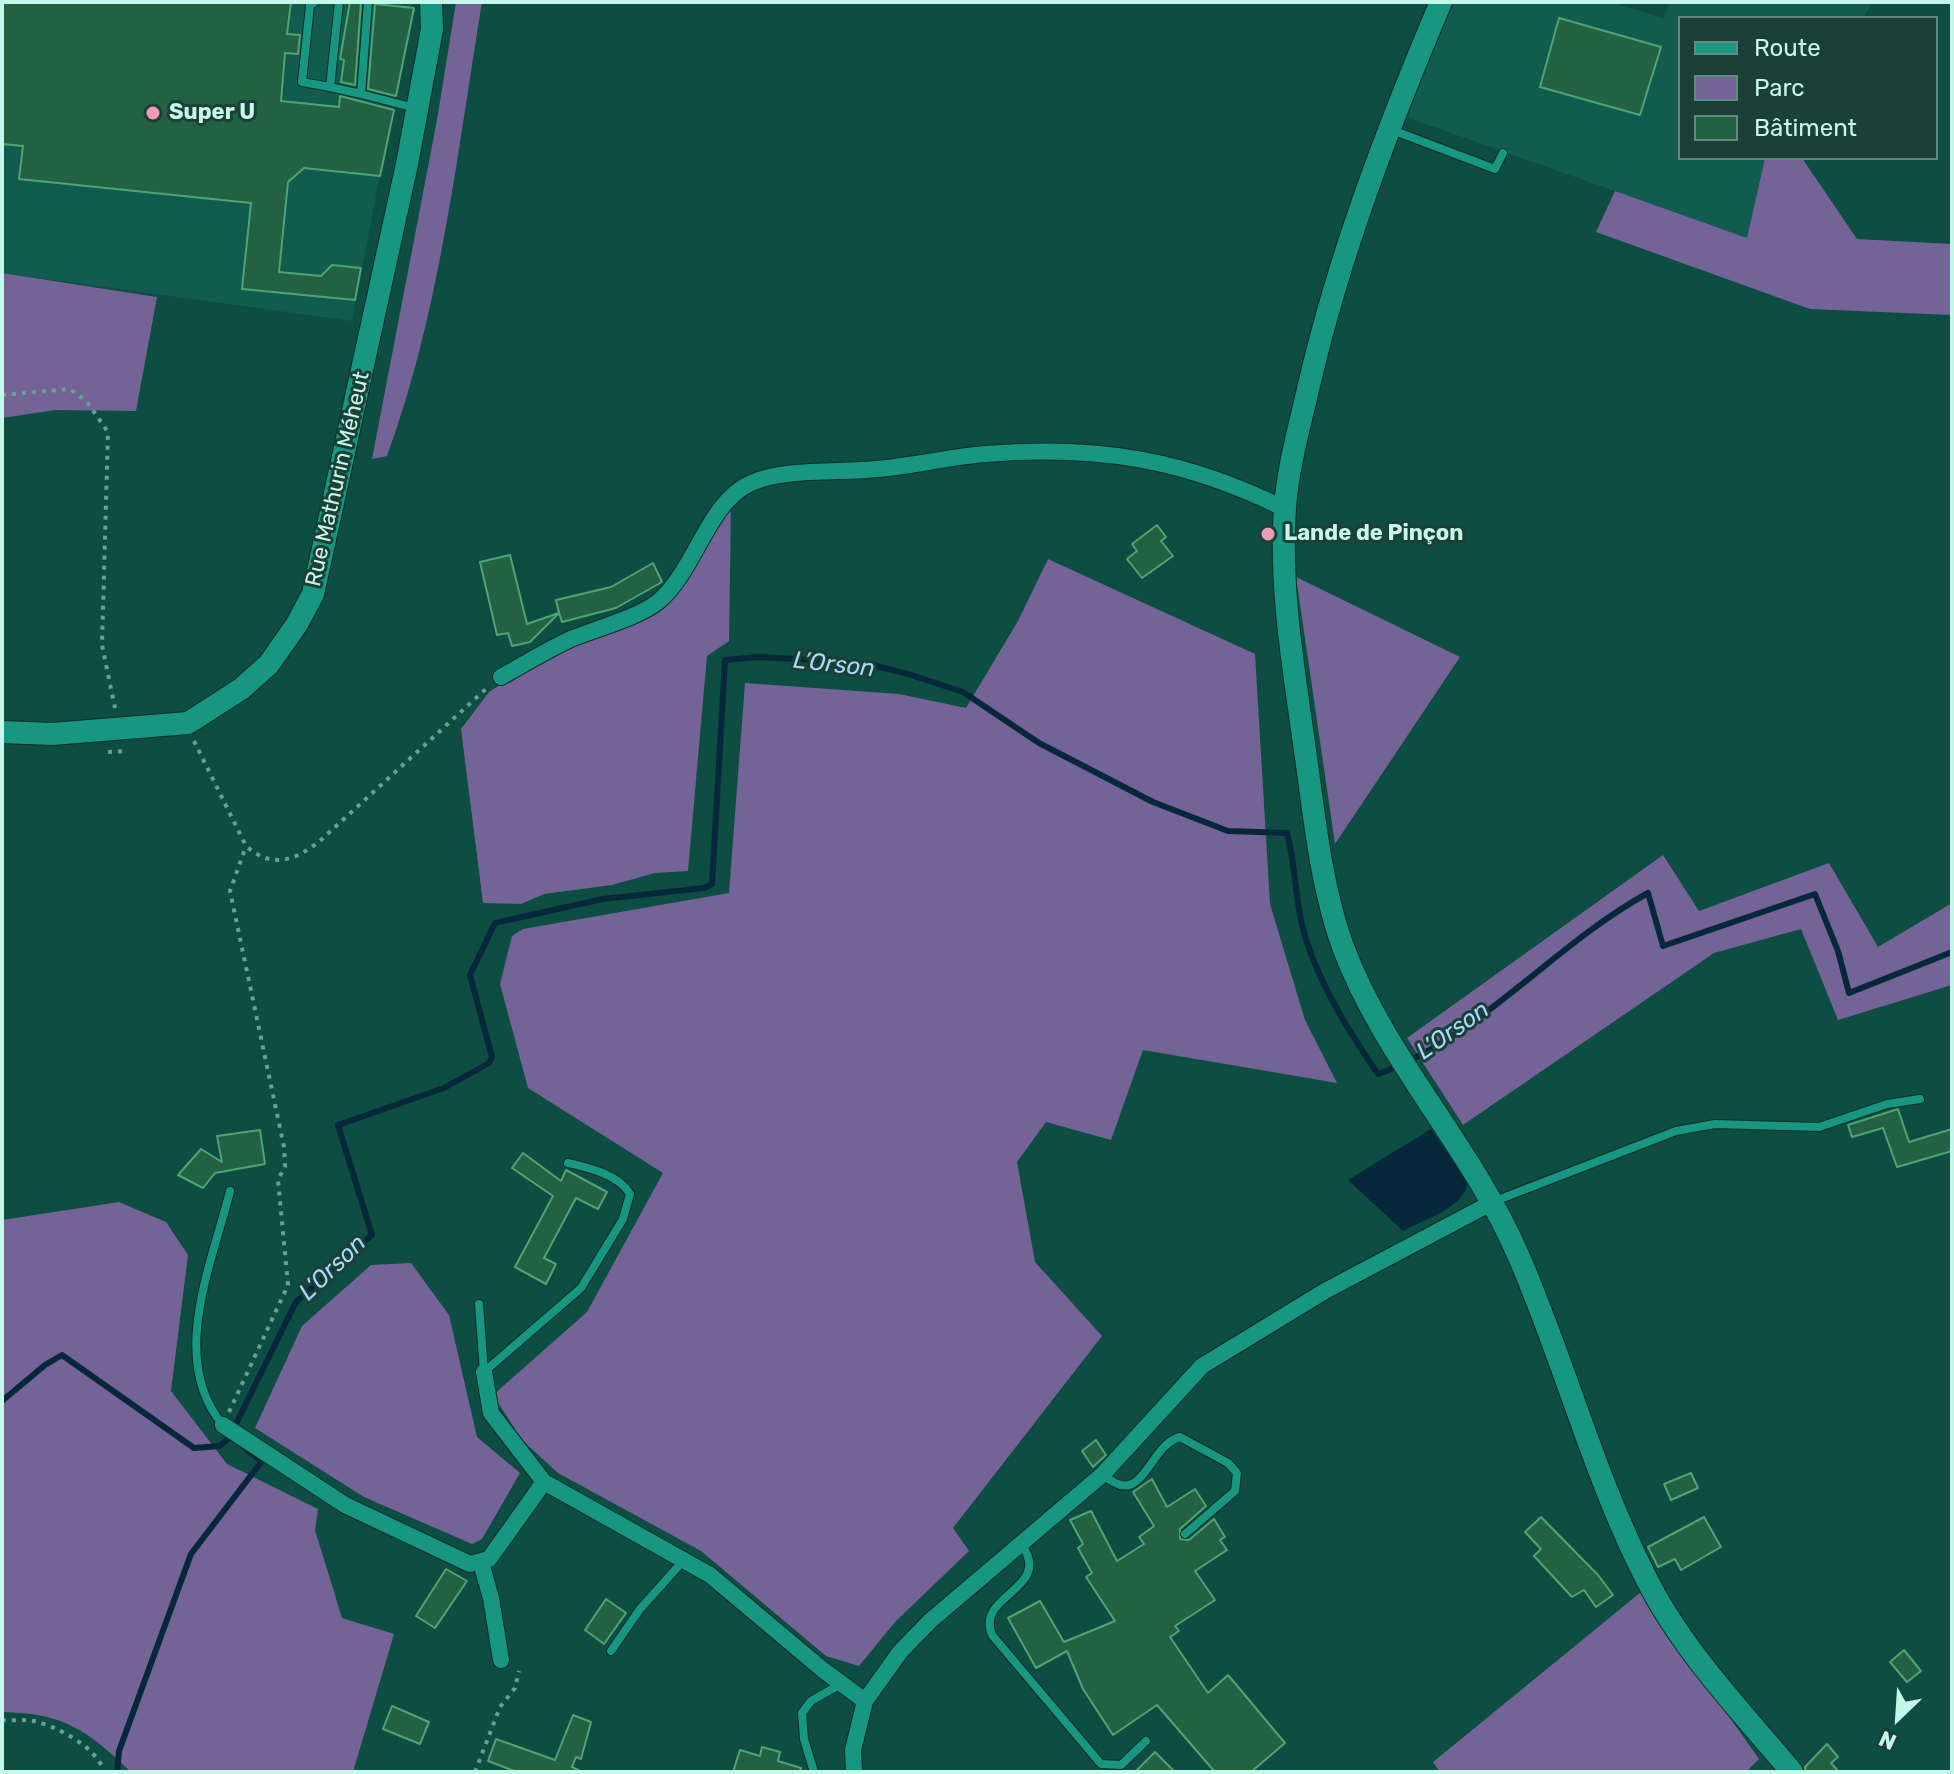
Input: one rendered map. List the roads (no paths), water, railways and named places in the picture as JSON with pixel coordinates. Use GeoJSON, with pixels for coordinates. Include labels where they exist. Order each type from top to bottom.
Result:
{"type":"FeatureCollection","features":[{"type":"Feature","properties":{"kind":"street","name":"Rue Mathurin Méheut"},"geometry":{"type":"LineString","coordinates":[[2,732],[52,734],[188,723],[241,689],[260,672],[297,624],[313,594],[417,108],[432,29],[431,2]]}},
{"type":"Feature","properties":{"kind":"street"},"geometry":{"type":"LineString","coordinates":[[1441,2],[1388,129],[1327,310],[1293,454],[1285,509],[1293,665],[1322,873],[1343,945],[1369,1004],[1493,1202],[1520,1257],[1617,1514],[1648,1582],[1690,1648],[1792,1772]]}},
{"type":"Feature","properties":{"kind":"street"},"geometry":{"type":"LineString","coordinates":[[501,677],[566,641],[657,603],[683,576],[728,499],[750,483],[771,476],[879,469],[985,454],[1068,452],[1152,459],[1242,488],[1285,509]]}},
{"type":"Feature","properties":{"kind":"street"},"geometry":{"type":"LineString","coordinates":[[854,1772],[853,1750],[865,1701],[900,1652],[930,1621],[1103,1474],[1202,1366],[1325,1291],[1493,1202]]}},
{"type":"Feature","properties":{"kind":"street"},"geometry":{"type":"LineString","coordinates":[[484,1372],[491,1413],[544,1482],[710,1575],[865,1701]]}},
{"type":"Feature","properties":{"kind":"street"},"geometry":{"type":"LineString","coordinates":[[223,1425],[345,1505],[458,1561],[481,1563],[496,1550],[521,1510],[544,1482]]}},
{"type":"Feature","properties":{"kind":"street"},"geometry":{"type":"LineString","coordinates":[[481,1563],[491,1598],[501,1660]]}},
{"type":"Feature","properties":{"kind":"lane"},"geometry":{"type":"LineString","coordinates":[[315,2],[310,5],[302,82],[417,108]]}},
{"type":"Feature","properties":{"kind":"lane"},"geometry":{"type":"LineString","coordinates":[[330,87],[339,2]]}},
{"type":"Feature","properties":{"kind":"lane"},"geometry":{"type":"LineString","coordinates":[[361,94],[368,2]]}},
{"type":"Feature","properties":{"kind":"lane"},"geometry":{"type":"LineString","coordinates":[[1388,129],[1495,169],[1503,153]]}},
{"type":"Feature","properties":{"kind":"lane"},"geometry":{"type":"LineString","coordinates":[[1493,1202],[1676,1131],[1715,1124],[1819,1127],[1887,1104],[1920,1099]]}},
{"type":"Feature","properties":{"kind":"lane"},"geometry":{"type":"LineString","coordinates":[[484,1372],[581,1288],[623,1219],[630,1194],[626,1187],[589,1168],[568,1163]]}},
{"type":"Feature","properties":{"kind":"lane"},"geometry":{"type":"LineString","coordinates":[[223,1425],[212,1413],[195,1366],[196,1327],[230,1191]]}},
{"type":"Feature","properties":{"kind":"lane"},"geometry":{"type":"LineString","coordinates":[[479,1304],[484,1372]]}},
{"type":"Feature","properties":{"kind":"lane"},"geometry":{"type":"LineString","coordinates":[[1103,1474],[1116,1485],[1130,1485],[1141,1477],[1162,1448],[1180,1437],[1228,1463],[1237,1473],[1235,1491],[1185,1534]]}},
{"type":"Feature","properties":{"kind":"lane"},"geometry":{"type":"LineString","coordinates":[[1022,1545],[1031,1558],[1031,1567],[1024,1579],[992,1611],[989,1623],[992,1635],[1101,1764],[1121,1765],[1146,1741]]}},
{"type":"Feature","properties":{"kind":"lane"},"geometry":{"type":"LineString","coordinates":[[611,1651],[640,1609],[685,1559]]}},
{"type":"Feature","properties":{"kind":"lane"},"geometry":{"type":"LineString","coordinates":[[814,1772],[804,1739],[802,1713],[811,1701],[842,1684]]}},
{"type":"Feature","properties":{"kind":"waterway","name":"L’Orson"},"geometry":{"type":"LineString","coordinates":[[2,1401],[45,1365],[62,1355],[194,1448],[220,1446],[229,1438],[296,1302],[372,1235],[338,1125],[444,1088],[489,1063],[492,1057],[470,975],[495,923],[603,899],[704,888],[712,884],[725,660],[758,657],[814,660],[872,665],[908,674],[963,692],[1039,743],[1153,802],[1228,831],[1287,833],[1307,944],[1323,983],[1378,1074],[1415,1058],[1450,1037],[1580,938],[1648,893],[1663,946],[1815,894],[1838,951],[1849,993],[1952,952]]}},
{"type":"Feature","properties":{"kind":"waterway"},"geometry":{"type":"LineString","coordinates":[[117,1772],[119,1751],[191,1554],[262,1461],[243,1447]]}},
{"type":"Feature","properties":{"kind":"place","name":"Super U"},"geometry":{"type":"Point","coordinates":[153,113]}},
{"type":"Feature","properties":{"kind":"place","name":"Lande de Pinçon"},"geometry":{"type":"Point","coordinates":[1268,534]}}]}
